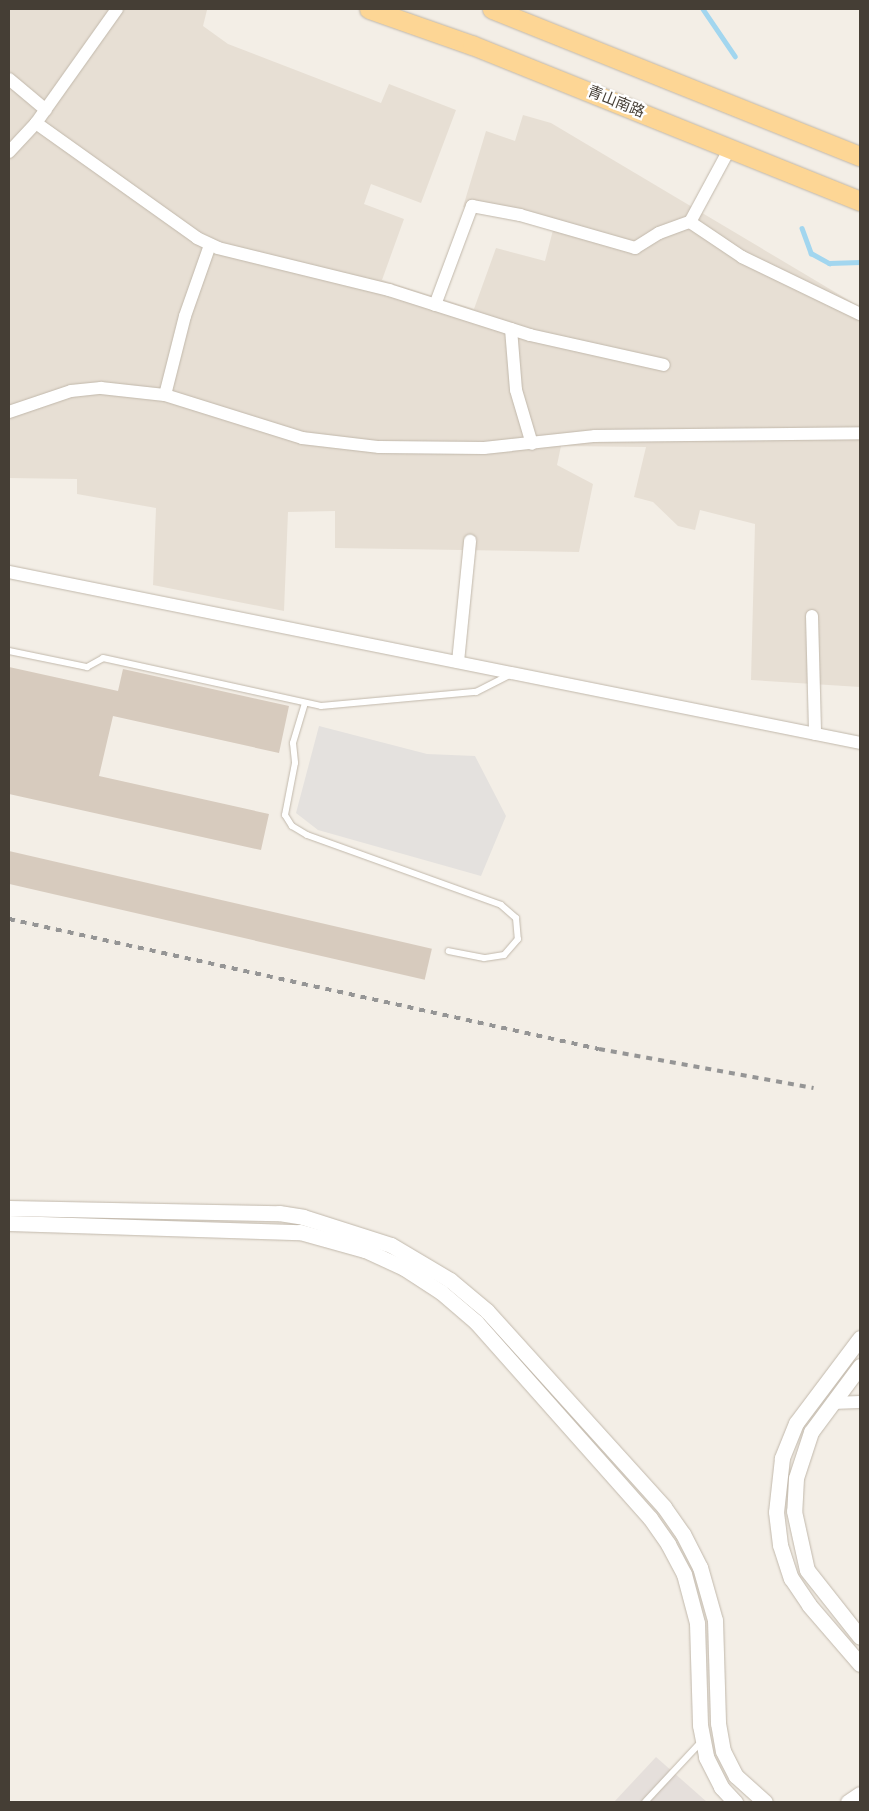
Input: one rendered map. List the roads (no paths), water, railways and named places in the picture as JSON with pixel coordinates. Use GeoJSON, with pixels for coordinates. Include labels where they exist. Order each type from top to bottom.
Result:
{"type":"FeatureCollection","features":[{"type":"Feature","properties":{"kind":"main road","name":"青山南路"},"geometry":{"type":"LineString","coordinates":[[369,9],[730,148],[860,201]]}},
{"type":"Feature","properties":{"kind":"main road"},"geometry":{"type":"LineString","coordinates":[[492,9],[860,156]]}},
{"type":"Feature","properties":{"kind":"street"},"geometry":{"type":"LineString","coordinates":[[9,152],[46,110],[117,9]]}},
{"type":"Feature","properties":{"kind":"street"},"geometry":{"type":"LineString","coordinates":[[9,79],[46,110]]}},
{"type":"Feature","properties":{"kind":"street"},"geometry":{"type":"LineString","coordinates":[[36,123],[210,245],[435,305],[511,329],[664,365]]}},
{"type":"Feature","properties":{"kind":"street"},"geometry":{"type":"LineString","coordinates":[[435,305],[472,206],[520,214],[631,249],[690,222],[730,148]]}},
{"type":"Feature","properties":{"kind":"street"},"geometry":{"type":"LineString","coordinates":[[690,222],[742,256],[860,314]]}},
{"type":"Feature","properties":{"kind":"street"},"geometry":{"type":"LineString","coordinates":[[165,395],[185,316],[210,245]]}},
{"type":"Feature","properties":{"kind":"street"},"geometry":{"type":"LineString","coordinates":[[511,329],[516,390],[532,444]]}},
{"type":"Feature","properties":{"kind":"street"},"geometry":{"type":"LineString","coordinates":[[9,412],[86,388],[165,395],[302,438],[330,442],[442,449],[532,444],[595,436],[860,433]]}},
{"type":"Feature","properties":{"kind":"street"},"geometry":{"type":"LineString","coordinates":[[458,662],[470,541]]}},
{"type":"Feature","properties":{"kind":"street"},"geometry":{"type":"LineString","coordinates":[[9,572],[860,743]]}},
{"type":"Feature","properties":{"kind":"street"},"geometry":{"type":"LineString","coordinates":[[812,616],[814,734]]}},
{"type":"Feature","properties":{"kind":"street"},"geometry":{"type":"LineString","coordinates":[[9,1208],[303,1217],[391,1244],[450,1280],[487,1312],[664,1507],[683,1534],[700,1567],[715,1620],[718,1724],[723,1751],[736,1776],[765,1802]]}},
{"type":"Feature","properties":{"kind":"street"},"geometry":{"type":"LineString","coordinates":[[9,1223],[300,1232],[365,1250],[404,1268],[441,1292],[476,1322],[668,1544],[684,1574],[697,1623],[702,1741],[710,1768],[735,1802]]}},
{"type":"Feature","properties":{"kind":"street"},"geometry":{"type":"LineString","coordinates":[[860,1338],[796,1423],[780,1466],[776,1512],[780,1546],[791,1578],[860,1664]]}},
{"type":"Feature","properties":{"kind":"street"},"geometry":{"type":"LineString","coordinates":[[860,1366],[811,1432],[800,1462],[794,1495],[795,1526],[807,1570],[860,1637]]}},
{"type":"Feature","properties":{"kind":"street"},"geometry":{"type":"LineString","coordinates":[[832,1403],[860,1402]]}},
{"type":"Feature","properties":{"kind":"street"},"geometry":{"type":"LineString","coordinates":[[848,1802],[860,1794]]}},
{"type":"Feature","properties":{"kind":"lane"},"geometry":{"type":"LineString","coordinates":[[9,651],[87,668],[103,658],[305,702],[337,706],[476,692],[514,673]]}},
{"type":"Feature","properties":{"kind":"lane"},"geometry":{"type":"LineString","coordinates":[[305,702],[293,743],[295,763],[285,815],[292,826],[307,835],[501,905],[516,918],[518,939],[504,955],[484,958],[449,951]]}},
{"type":"Feature","properties":{"kind":"lane"},"geometry":{"type":"LineString","coordinates":[[645,1802],[702,1741]]}},
{"type":"Feature","properties":{"kind":"waterway"},"geometry":{"type":"LineString","coordinates":[[703,9],[735,56]]}},
{"type":"Feature","properties":{"kind":"waterway"},"geometry":{"type":"LineString","coordinates":[[802,228],[811,253],[829,263],[860,262]]}},
{"type":"Feature","properties":{"kind":"railway"},"geometry":{"type":"LineString","coordinates":[[9,919],[599,1049],[813,1088]]}}]}
